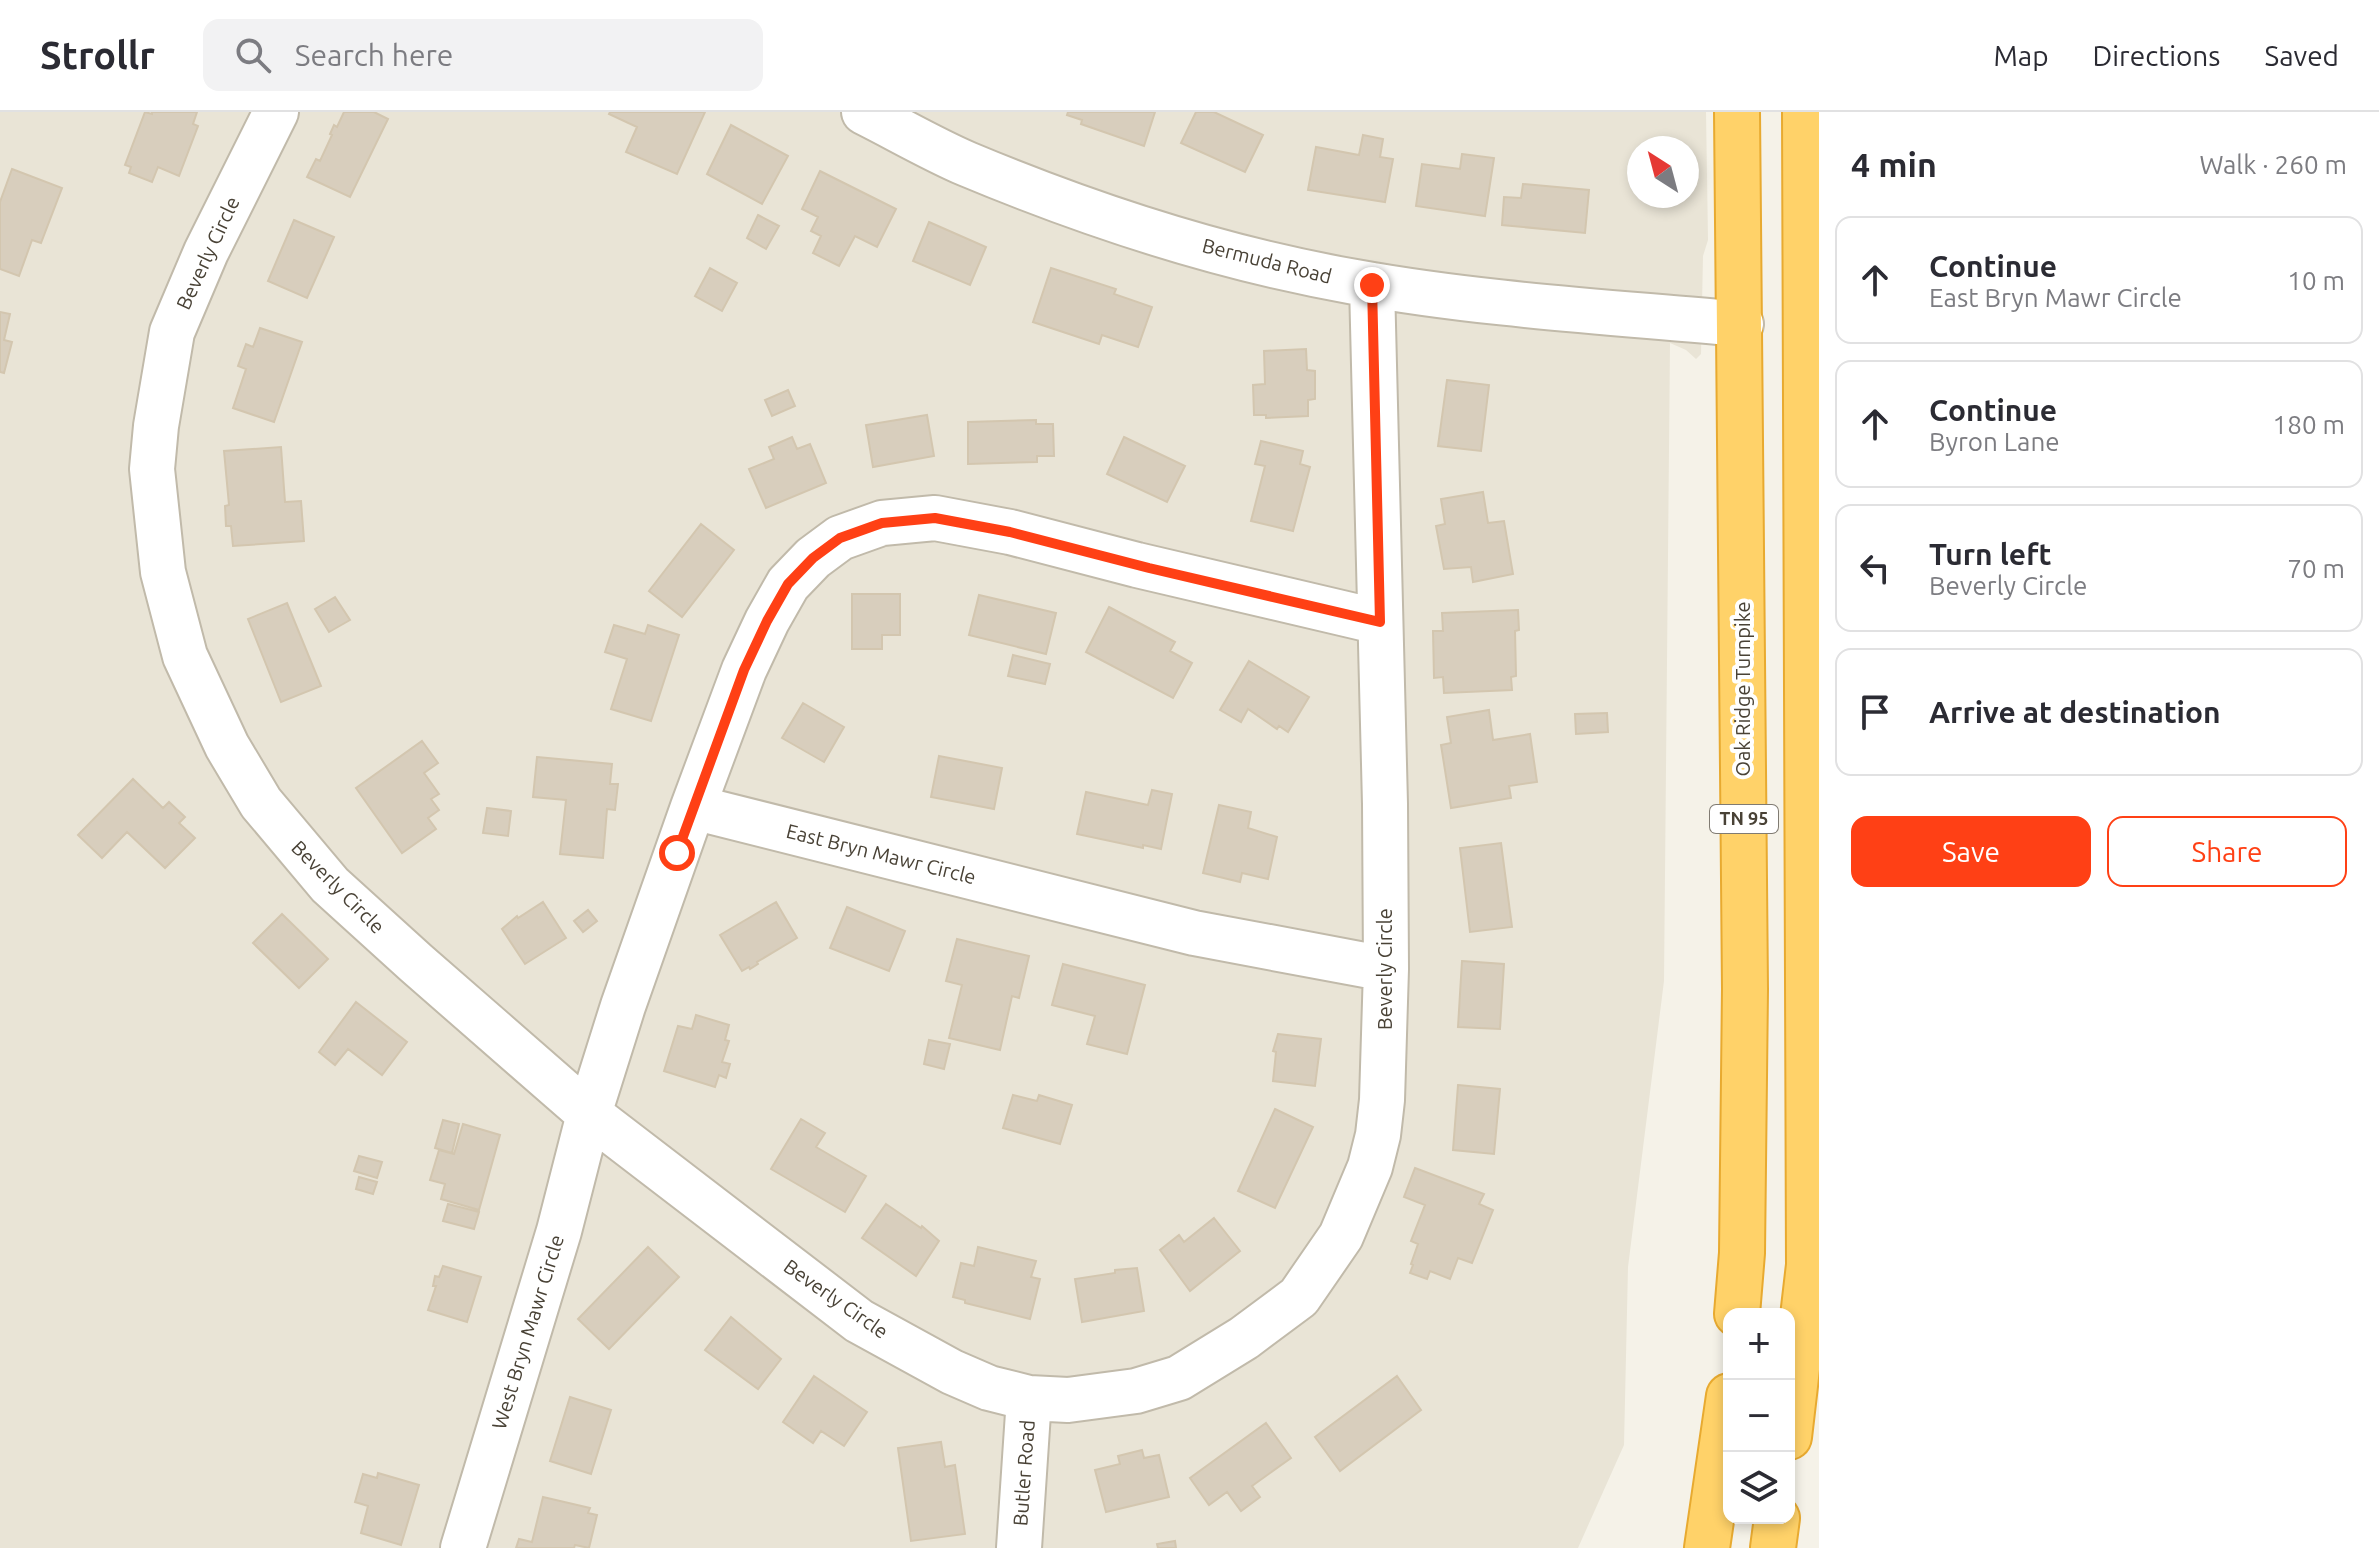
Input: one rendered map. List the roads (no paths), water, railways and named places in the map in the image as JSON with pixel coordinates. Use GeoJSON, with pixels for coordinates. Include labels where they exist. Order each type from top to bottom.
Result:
{"type":"FeatureCollection","features":[{"type":"Feature","properties":{"kind":"highway","name":"Oak Ridge Turnpike"},"geometry":{"type":"LineString","coordinates":[[1737,112],[1745,989],[1742,1253],[1737,1308]]}},
{"type":"Feature","properties":{"kind":"highway","name":"TN 95"},"geometry":{"type":"LineString","coordinates":[[1795,1361],[1809,1265],[1805,330],[1812,179],[1805,112]]}},
{"type":"Feature","properties":{"kind":"highway"},"geometry":{"type":"LineString","coordinates":[[1741,324],[1805,330]]}},
{"type":"Feature","properties":{"kind":"highway"},"geometry":{"type":"LineString","coordinates":[[1707,1548],[1723,1437]]}},
{"type":"Feature","properties":{"kind":"highway"},"geometry":{"type":"LineString","coordinates":[[1773,1548],[1776,1524]]}},
{"type":"Feature","properties":{"kind":"street","name":"Beverly Circle"},"geometry":{"type":"LineString","coordinates":[[276,112],[206,252],[172,332],[156,426],[153,483],[163,572],[185,656],[227,746],[261,803],[330,885],[589,1114],[859,1321],[952,1372],[989,1388],[1029,1398],[1068,1400],[1109,1397],[1179,1378],[1244,1338],[1299,1297],[1341,1236],[1370,1167],[1382,1100],[1386,969],[1372,285]]}},
{"type":"Feature","properties":{"kind":"street","name":"Bermuda Road"},"geometry":{"type":"LineString","coordinates":[[884,117],[964,163],[1090,212],[1220,251],[1372,285],[1481,299],[1741,324]]}},
{"type":"Feature","properties":{"kind":"street"},"geometry":{"type":"LineString","coordinates":[[589,1114],[623,1006],[744,670],[788,584],[813,558],[840,538],[882,523],[935,518],[1010,532],[1380,622]]}},
{"type":"Feature","properties":{"kind":"street","name":"East Bryn Mawr Circle"},"geometry":{"type":"LineString","coordinates":[[693,807],[1194,933],[1386,969]]}},
{"type":"Feature","properties":{"kind":"street","name":"West Bryn Mawr Circle"},"geometry":{"type":"LineString","coordinates":[[463,1548],[552,1252],[589,1114]]}},
{"type":"Feature","properties":{"kind":"street","name":"Butler Road"},"geometry":{"type":"LineString","coordinates":[[1019,1548],[1029,1398]]}}]}
